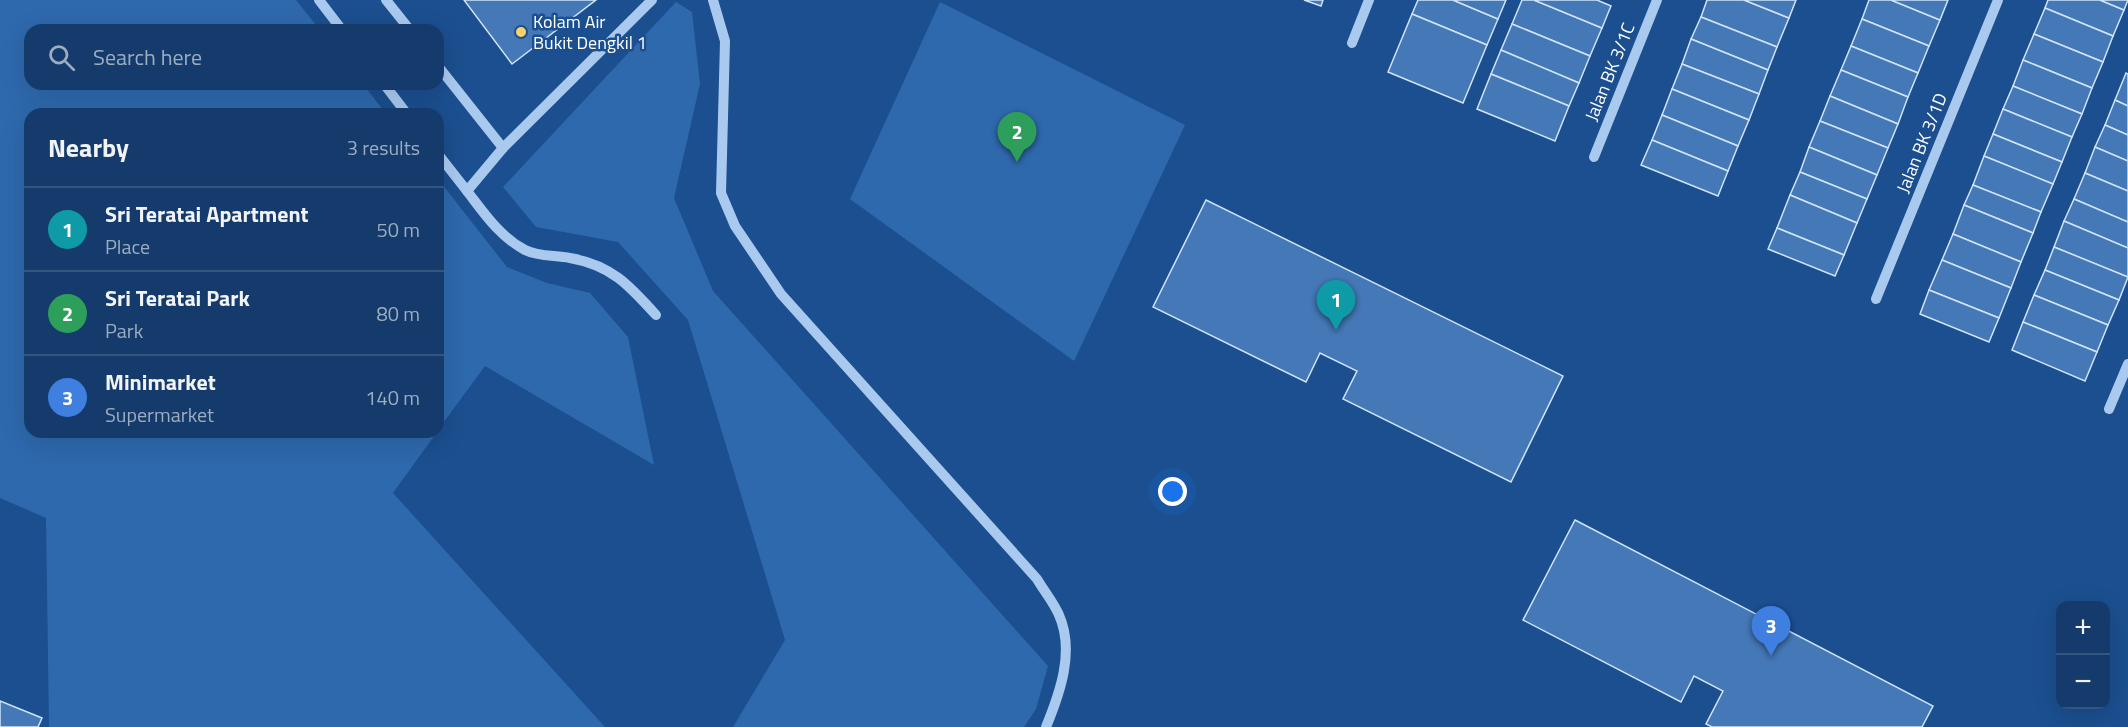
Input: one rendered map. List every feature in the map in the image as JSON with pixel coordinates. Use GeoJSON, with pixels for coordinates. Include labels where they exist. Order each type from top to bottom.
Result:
{"type":"FeatureCollection","features":[{"type":"Feature","properties":{"kind":"street"},"geometry":{"type":"LineString","coordinates":[[319,0],[337,24]]}},
{"type":"Feature","properties":{"kind":"street"},"geometry":{"type":"LineString","coordinates":[[386,0],[405,24]]}},
{"type":"Feature","properties":{"kind":"street"},"geometry":{"type":"LineString","coordinates":[[467,191],[503,148],[652,0]]}},
{"type":"Feature","properties":{"kind":"street"},"geometry":{"type":"LineString","coordinates":[[713,0],[725,41],[721,193],[735,226],[781,294],[1037,579],[1059,615],[1066,649],[1060,694],[1046,727]]}},
{"type":"Feature","properties":{"kind":"street"},"geometry":{"type":"LineString","coordinates":[[1352,44],[1369,0]]}},
{"type":"Feature","properties":{"kind":"street","name":"Jalan BK 3/1C"},"geometry":{"type":"LineString","coordinates":[[1594,157],[1657,0]]}},
{"type":"Feature","properties":{"kind":"street","name":"Jalan BK 3/1D"},"geometry":{"type":"LineString","coordinates":[[1876,299],[1998,0]]}},
{"type":"Feature","properties":{"kind":"street"},"geometry":{"type":"LineString","coordinates":[[444,74],[503,148]]}},
{"type":"Feature","properties":{"kind":"street"},"geometry":{"type":"LineString","coordinates":[[389,90],[402,108]]}},
{"type":"Feature","properties":{"kind":"street"},"geometry":{"type":"LineString","coordinates":[[444,162],[498,231],[526,250],[548,257],[567,257],[590,262],[615,273],[656,315]]}},
{"type":"Feature","properties":{"kind":"street"},"geometry":{"type":"LineString","coordinates":[[2109,409],[2128,364]]}},
{"type":"Feature","properties":{"kind":"shaded area"},"geometry":{"type":"Polygon","coordinates":[[[0,0],[296,0],[315,24],[24,24],[24,90],[368,90],[381,108],[24,108],[24,438],[433,438],[393,493],[605,727],[49,727],[46,518],[0,498],[0,0]]]}},
{"type":"Feature","properties":{"kind":"shaded area"},"geometry":{"type":"Polygon","coordinates":[[[676,2],[692,12],[700,84],[674,198],[713,291],[1048,666],[1036,709],[1024,727],[733,727],[785,640],[688,320],[618,242],[536,227],[503,187],[676,2]]]}},
{"type":"Feature","properties":{"kind":"shaded area"},"geometry":{"type":"Polygon","coordinates":[[[940,2],[1185,125],[1074,361],[850,199],[940,2]]]}},
{"type":"Feature","properties":{"kind":"shaded area"},"geometry":{"type":"Polygon","coordinates":[[[444,187],[507,267],[547,283],[590,293],[628,337],[654,465],[485,366],[444,422],[444,187]]]}},
{"type":"Feature","properties":{"kind":"building","name":"Kolam Air Bukit Dengkil 1"},"geometry":{"type":"Polygon","coordinates":[[[464,0],[596,0],[512,64],[464,0]]]}},
{"type":"Feature","properties":{"kind":"building"},"geometry":{"type":"Polygon","coordinates":[[[1304,0],[1323,0],[1321,6],[1304,0]]]}},
{"type":"Feature","properties":{"kind":"building"},"geometry":{"type":"Polygon","coordinates":[[[1418,0],[1453,0],[1498,19],[1487,45],[1412,14],[1418,0]]]}},
{"type":"Feature","properties":{"kind":"building"},"geometry":{"type":"Polygon","coordinates":[[[1453,0],[1506,0],[1498,19],[1453,0]]]}},
{"type":"Feature","properties":{"kind":"building"},"geometry":{"type":"Polygon","coordinates":[[[1522,0],[1534,0],[1602,28],[1590,56],[1512,24],[1522,0]]]}},
{"type":"Feature","properties":{"kind":"building"},"geometry":{"type":"Polygon","coordinates":[[[1534,0],[1597,0],[1611,6],[1602,28],[1534,0]]]}},
{"type":"Feature","properties":{"kind":"building"},"geometry":{"type":"Polygon","coordinates":[[[1707,0],[1744,0],[1789,18],[1777,47],[1701,17],[1707,0]]]}},
{"type":"Feature","properties":{"kind":"building"},"geometry":{"type":"Polygon","coordinates":[[[1744,0],[1796,0],[1789,18],[1744,0]]]}},
{"type":"Feature","properties":{"kind":"building"},"geometry":{"type":"Polygon","coordinates":[[[1869,0],[1891,0],[1940,20],[1929,46],[1862,19],[1869,0]]]}},
{"type":"Feature","properties":{"kind":"building"},"geometry":{"type":"Polygon","coordinates":[[[1891,0],[1948,0],[1940,20],[1891,0]]]}},
{"type":"Feature","properties":{"kind":"building"},"geometry":{"type":"Polygon","coordinates":[[[2048,0],[2100,0],[2124,10],[2113,36],[2045,8],[2048,0]]]}},
{"type":"Feature","properties":{"kind":"building"},"geometry":{"type":"Polygon","coordinates":[[[2100,0],[2128,0],[2124,10],[2100,0]]]}},
{"type":"Feature","properties":{"kind":"building"},"geometry":{"type":"Polygon","coordinates":[[[2045,8],[2113,36],[2103,62],[2034,34],[2045,8]]]}},
{"type":"Feature","properties":{"kind":"building"},"geometry":{"type":"Polygon","coordinates":[[[1412,14],[1487,45],[1463,103],[1388,72],[1412,14]]]}},
{"type":"Feature","properties":{"kind":"building"},"geometry":{"type":"Polygon","coordinates":[[[1701,17],[1777,47],[1768,70],[1691,39],[1701,17]]]}},
{"type":"Feature","properties":{"kind":"building"},"geometry":{"type":"Polygon","coordinates":[[[1862,19],[1929,46],[1918,73],[1851,46],[1862,19]]]}},
{"type":"Feature","properties":{"kind":"building"},"geometry":{"type":"Polygon","coordinates":[[[1512,24],[1590,56],[1579,83],[1501,50],[1512,24]]]}},
{"type":"Feature","properties":{"kind":"building"},"geometry":{"type":"Polygon","coordinates":[[[2034,34],[2103,62],[2092,88],[2023,60],[2034,34]]]}},
{"type":"Feature","properties":{"kind":"building"},"geometry":{"type":"Polygon","coordinates":[[[1691,39],[1768,70],[1759,94],[1682,64],[1691,39]]]}},
{"type":"Feature","properties":{"kind":"building"},"geometry":{"type":"Polygon","coordinates":[[[1851,46],[1918,73],[1908,97],[1841,70],[1851,46]]]}},
{"type":"Feature","properties":{"kind":"building"},"geometry":{"type":"Polygon","coordinates":[[[1501,50],[1579,83],[1569,106],[1491,74],[1501,50]]]}},
{"type":"Feature","properties":{"kind":"building"},"geometry":{"type":"Polygon","coordinates":[[[2023,60],[2092,88],[2082,114],[2013,86],[2023,60]]]}},
{"type":"Feature","properties":{"kind":"building"},"geometry":{"type":"Polygon","coordinates":[[[1682,64],[1759,94],[1749,120],[1672,89],[1682,64]]]}},
{"type":"Feature","properties":{"kind":"building"},"geometry":{"type":"Polygon","coordinates":[[[1841,70],[1908,97],[1898,124],[1830,96],[1841,70]]]}},
{"type":"Feature","properties":{"kind":"building"},"geometry":{"type":"Polygon","coordinates":[[[2126,73],[2128,74],[2128,106],[2115,100],[2126,73]]]}},
{"type":"Feature","properties":{"kind":"building"},"geometry":{"type":"Polygon","coordinates":[[[1491,74],[1569,106],[1555,141],[1477,109],[1491,74]]]}},
{"type":"Feature","properties":{"kind":"building"},"geometry":{"type":"Polygon","coordinates":[[[2013,86],[2082,114],[2072,137],[2003,109],[2013,86]]]}},
{"type":"Feature","properties":{"kind":"building"},"geometry":{"type":"Polygon","coordinates":[[[1672,89],[1749,120],[1738,146],[1662,115],[1672,89]]]}},
{"type":"Feature","properties":{"kind":"building"},"geometry":{"type":"Polygon","coordinates":[[[1830,96],[1898,124],[1888,148],[1820,121],[1830,96]]]}},
{"type":"Feature","properties":{"kind":"building"},"geometry":{"type":"Polygon","coordinates":[[[2115,100],[2128,106],[2128,135],[2105,125],[2115,100]]]}},
{"type":"Feature","properties":{"kind":"building"},"geometry":{"type":"Polygon","coordinates":[[[2003,109],[2072,137],[2062,162],[1993,134],[2003,109]]]}},
{"type":"Feature","properties":{"kind":"building"},"geometry":{"type":"Polygon","coordinates":[[[1662,115],[1738,146],[1728,171],[1652,140],[1662,115]]]}},
{"type":"Feature","properties":{"kind":"building"},"geometry":{"type":"Polygon","coordinates":[[[1820,121],[1888,148],[1877,175],[1809,147],[1820,121]]]}},
{"type":"Feature","properties":{"kind":"building"},"geometry":{"type":"Polygon","coordinates":[[[2105,125],[2128,135],[2128,161],[2095,147],[2105,125]]]}},
{"type":"Feature","properties":{"kind":"building"},"geometry":{"type":"Polygon","coordinates":[[[1993,134],[2062,162],[2053,184],[1984,156],[1993,134]]]}},
{"type":"Feature","properties":{"kind":"building"},"geometry":{"type":"Polygon","coordinates":[[[1652,140],[1728,171],[1718,196],[1641,165],[1652,140]]]}},
{"type":"Feature","properties":{"kind":"building"},"geometry":{"type":"Polygon","coordinates":[[[1809,147],[1877,175],[1867,199],[1800,172],[1809,147]]]}},
{"type":"Feature","properties":{"kind":"building"},"geometry":{"type":"Polygon","coordinates":[[[2095,147],[2128,161],[2128,191],[2085,173],[2095,147]]]}},
{"type":"Feature","properties":{"kind":"building"},"geometry":{"type":"Polygon","coordinates":[[[1984,156],[2053,184],[2041,212],[1973,185],[1984,156]]]}},
{"type":"Feature","properties":{"kind":"building"},"geometry":{"type":"Polygon","coordinates":[[[1800,172],[1867,199],[1857,223],[1790,195],[1800,172]]]}},
{"type":"Feature","properties":{"kind":"building"},"geometry":{"type":"Polygon","coordinates":[[[2085,173],[2128,191],[2128,222],[2074,199],[2085,173]]]}},
{"type":"Feature","properties":{"kind":"building"},"geometry":{"type":"Polygon","coordinates":[[[1973,185],[2041,212],[2033,233],[1964,205],[1973,185]]]}},
{"type":"Feature","properties":{"kind":"building"},"geometry":{"type":"Polygon","coordinates":[[[1790,195],[1857,223],[1844,255],[1777,228],[1790,195]]]}},
{"type":"Feature","properties":{"kind":"building"},"geometry":{"type":"Polygon","coordinates":[[[2074,199],[2128,222],[2128,248],[2064,221],[2074,199]]]}},
{"type":"Feature","properties":{"kind":"building"},"geometry":{"type":"Polygon","coordinates":[[[1206,200],[1563,376],[1511,482],[1343,399],[1357,371],[1320,353],[1306,382],[1153,307],[1206,200]]]}},
{"type":"Feature","properties":{"kind":"building"},"geometry":{"type":"Polygon","coordinates":[[[1964,205],[2033,233],[2021,262],[1953,234],[1964,205]]]}},
{"type":"Feature","properties":{"kind":"building"},"geometry":{"type":"Polygon","coordinates":[[[2064,221],[2128,248],[2128,277],[2054,247],[2064,221]]]}},
{"type":"Feature","properties":{"kind":"building"},"geometry":{"type":"Polygon","coordinates":[[[1777,228],[1844,255],[1835,276],[1768,249],[1777,228]]]}},
{"type":"Feature","properties":{"kind":"building"},"geometry":{"type":"Polygon","coordinates":[[[1953,234],[2021,262],[2011,288],[1942,260],[1953,234]]]}},
{"type":"Feature","properties":{"kind":"building"},"geometry":{"type":"Polygon","coordinates":[[[2054,247],[2128,277],[2119,300],[2045,270],[2054,247]]]}},
{"type":"Feature","properties":{"kind":"building"},"geometry":{"type":"Polygon","coordinates":[[[1942,260],[2011,288],[1999,318],[1929,290],[1942,260]]]}},
{"type":"Feature","properties":{"kind":"building"},"geometry":{"type":"Polygon","coordinates":[[[2045,270],[2119,300],[2108,325],[2034,295],[2045,270]]]}},
{"type":"Feature","properties":{"kind":"building"},"geometry":{"type":"Polygon","coordinates":[[[1929,290],[1999,318],[1989,342],[1920,314],[1929,290]]]}},
{"type":"Feature","properties":{"kind":"building"},"geometry":{"type":"Polygon","coordinates":[[[2034,295],[2108,325],[2097,352],[2023,322],[2034,295]]]}},
{"type":"Feature","properties":{"kind":"building"},"geometry":{"type":"Polygon","coordinates":[[[2023,322],[2097,352],[2085,381],[2012,350],[2023,322]]]}},
{"type":"Feature","properties":{"kind":"building"},"geometry":{"type":"Polygon","coordinates":[[[1575,520],[1933,706],[1922,727],[1712,727],[1706,724],[1723,691],[1694,676],[1681,702],[1523,620],[1575,520]]]}},
{"type":"Feature","properties":{"kind":"building"},"geometry":{"type":"Polygon","coordinates":[[[0,701],[42,718],[38,727],[0,727],[0,701]]]}},
{"type":"Feature","properties":{"kind":"place","name":"Kolam Air Bukit Dengkil 1"},"geometry":{"type":"Point","coordinates":[521,32]}},
{"type":"Feature","properties":{"kind":"place","name":"Sri Teratai Park"},"geometry":{"type":"Point","coordinates":[1017,162]}},
{"type":"Feature","properties":{"kind":"place","name":"Sri Teratai Apartment"},"geometry":{"type":"Point","coordinates":[1336,330]}},
{"type":"Feature","properties":{"kind":"place","name":"Minimarket"},"geometry":{"type":"Point","coordinates":[1771,656]}}]}
